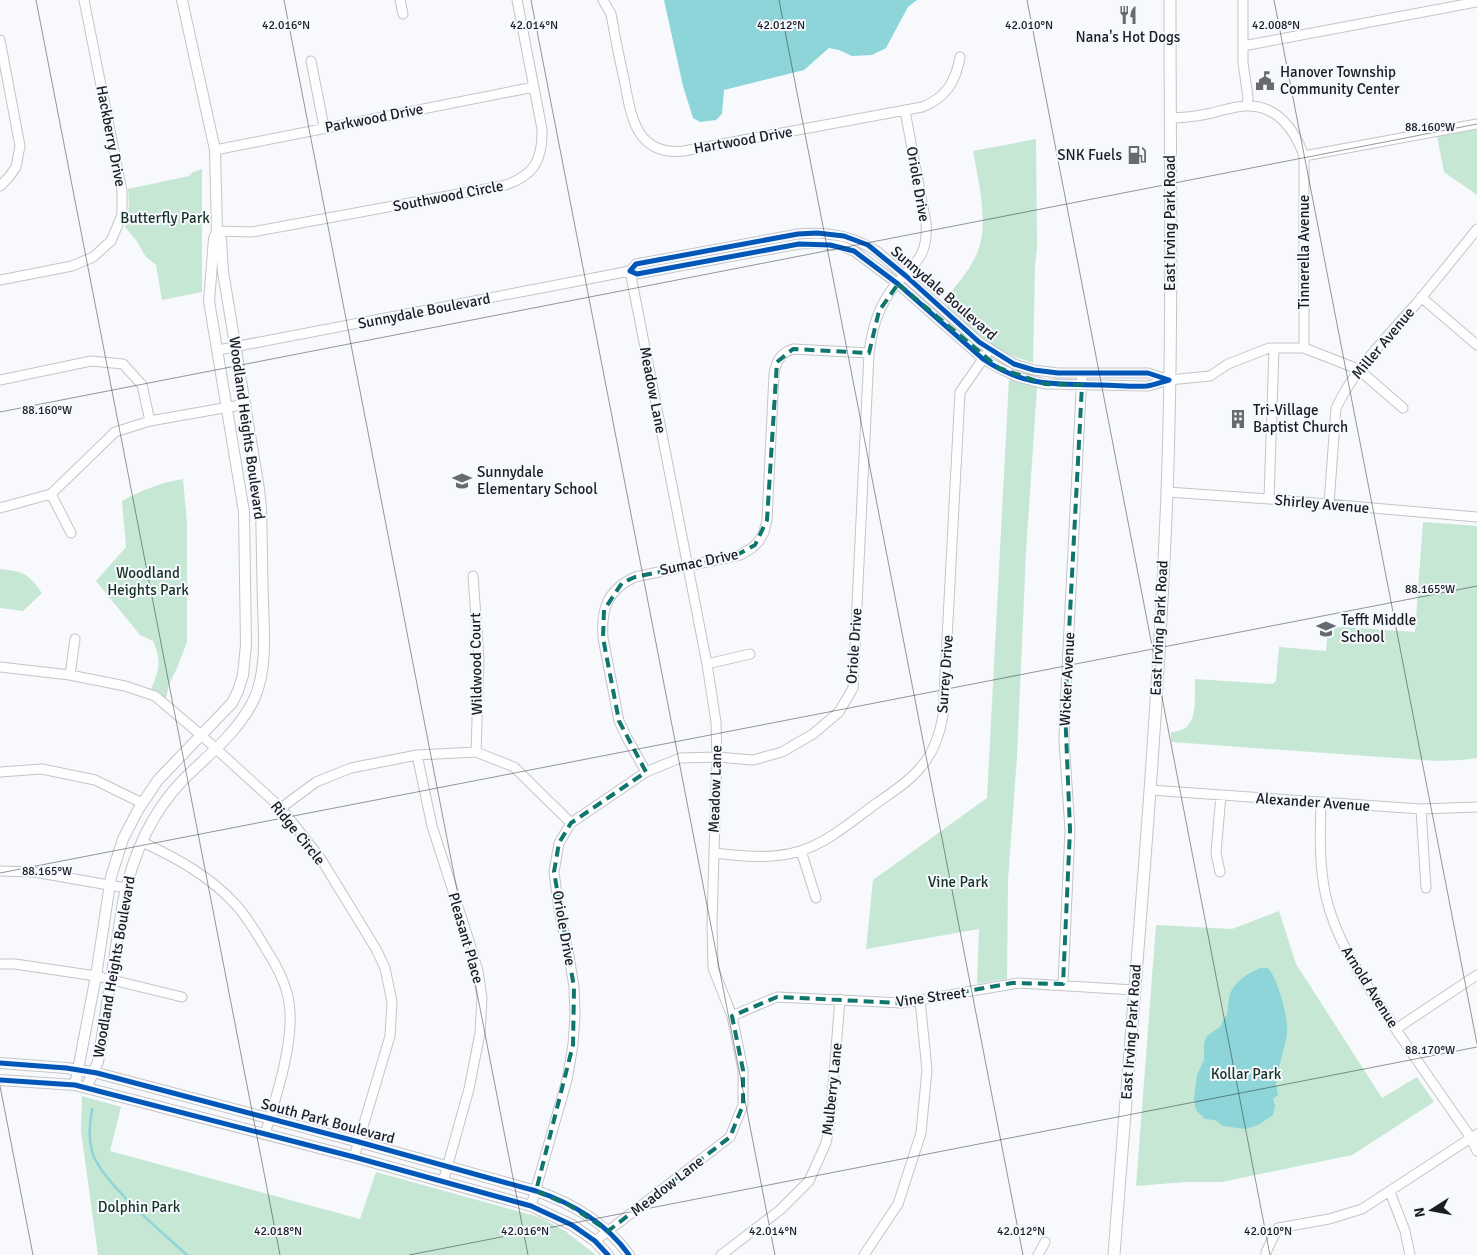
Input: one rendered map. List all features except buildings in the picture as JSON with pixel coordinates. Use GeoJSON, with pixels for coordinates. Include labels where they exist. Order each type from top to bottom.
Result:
{"type":"FeatureCollection","features":[{"type":"Feature","properties":{"kind":"main road","name":"East Irving Park Road"},"geometry":{"type":"LineString","coordinates":[[1114,1255],[1150,790],[1167,492],[1170,0]]}},
{"type":"Feature","properties":{"kind":"street","name":"Hackberry Drive"},"geometry":{"type":"LineString","coordinates":[[0,280],[72,266],[93,258],[111,241],[122,215],[122,191],[84,0]]}},
{"type":"Feature","properties":{"kind":"street","name":"Woodland Heights Boulevard"},"geometry":{"type":"LineString","coordinates":[[75,1085],[96,976],[113,868],[123,839],[142,803],[170,766],[229,707],[235,698],[242,680],[246,645],[244,512],[210,308],[209,291],[214,239],[217,232],[215,150],[182,0]]}},
{"type":"Feature","properties":{"kind":"street"},"geometry":{"type":"LineString","coordinates":[[400,0],[403,14]]}},
{"type":"Feature","properties":{"kind":"street","name":"Southwood Circle"},"geometry":{"type":"LineString","coordinates":[[217,232],[252,232],[502,186],[527,174],[534,168],[540,150],[542,129],[516,0]]}},
{"type":"Feature","properties":{"kind":"street","name":"Hartwood Drive"},"geometry":{"type":"LineString","coordinates":[[603,0],[611,14],[632,120],[646,140],[659,148],[673,151],[684,151],[905,111],[931,103],[945,93],[952,84],[960,57]]}},
{"type":"Feature","properties":{"kind":"street"},"geometry":{"type":"LineString","coordinates":[[1243,0],[1243,46],[1247,106]]}},
{"type":"Feature","properties":{"kind":"street"},"geometry":{"type":"LineString","coordinates":[[1243,46],[1466,2],[1477,2]]}},
{"type":"Feature","properties":{"kind":"street"},"geometry":{"type":"LineString","coordinates":[[0,40],[20,146],[16,166],[0,186]]}},
{"type":"Feature","properties":{"kind":"street"},"geometry":{"type":"LineString","coordinates":[[311,61],[324,127]]}},
{"type":"Feature","properties":{"kind":"street","name":"Parkwood Drive"},"geometry":{"type":"LineString","coordinates":[[215,150],[534,87]]}},
{"type":"Feature","properties":{"kind":"street"},"geometry":{"type":"LineString","coordinates":[[1170,118],[1196,116],[1247,106],[1265,109],[1290,126],[1304,156],[1477,124]]}},
{"type":"Feature","properties":{"kind":"street","name":"Oriole Drive"},"geometry":{"type":"LineString","coordinates":[[531,1206],[567,1080],[573,1045],[574,987],[559,911],[554,872],[559,843],[571,823],[646,772],[680,758],[717,757],[753,760],[782,752],[813,734],[838,712],[853,688],[869,353],[872,330],[879,311],[891,291],[920,258],[926,234],[926,223],[905,111]]}},
{"type":"Feature","properties":{"kind":"street","name":"Tinnerella Avenue"},"geometry":{"type":"LineString","coordinates":[[1304,156],[1304,348]]}},
{"type":"Feature","properties":{"kind":"street","name":"Miller Avenue"},"geometry":{"type":"LineString","coordinates":[[1329,504],[1336,408],[1343,394],[1358,370],[1477,229]]}},
{"type":"Feature","properties":{"kind":"street","name":"Woodland Heights Boulevard"},"geometry":{"type":"LineString","coordinates":[[86,1088],[98,1062],[126,888],[142,842],[169,796],[239,723],[251,704],[259,685],[263,662],[261,508],[224,272],[221,239],[217,232]]}},
{"type":"Feature","properties":{"kind":"street","name":"Sunnydale Boulevard"},"geometry":{"type":"LineString","coordinates":[[630,271],[636,264],[798,234],[817,233],[844,236],[860,241],[878,252],[963,328],[1007,360],[1028,368],[1049,372],[1148,373],[1169,380]]}},
{"type":"Feature","properties":{"kind":"street","name":"Sunnydale Boulevard"},"geometry":{"type":"LineString","coordinates":[[218,350],[630,271],[637,274],[786,246],[817,243],[841,246],[854,251],[898,284],[983,359],[998,368],[1028,380],[1045,384],[1148,386],[1169,380]]}},
{"type":"Feature","properties":{"kind":"street","name":"Meadow Lane"},"geometry":{"type":"LineString","coordinates":[[596,1241],[730,1137],[743,1105],[743,1070],[732,1016],[714,968],[716,722],[707,664],[630,271]]}},
{"type":"Feature","properties":{"kind":"street"},"geometry":{"type":"LineString","coordinates":[[1421,297],[1477,345]]}},
{"type":"Feature","properties":{"kind":"street"},"geometry":{"type":"LineString","coordinates":[[1169,380],[1210,376],[1228,364],[1269,348],[1304,348],[1358,370],[1403,408]]}},
{"type":"Feature","properties":{"kind":"street"},"geometry":{"type":"LineString","coordinates":[[1269,499],[1274,348]]}},
{"type":"Feature","properties":{"kind":"street","name":"Sumac Drive"},"geometry":{"type":"LineString","coordinates":[[646,772],[626,738],[619,721],[603,638],[604,610],[612,594],[622,583],[645,574],[740,555],[752,548],[764,532],[767,520],[776,362],[790,350],[798,349],[869,353]]}},
{"type":"Feature","properties":{"kind":"street","name":"Surrey Drive"},"geometry":{"type":"LineString","coordinates":[[714,853],[768,858],[801,851],[835,834],[905,783],[928,757],[939,734],[943,715],[960,392],[990,349]]}},
{"type":"Feature","properties":{"kind":"street"},"geometry":{"type":"LineString","coordinates":[[0,380],[91,361],[123,364],[142,385],[150,421]]}},
{"type":"Feature","properties":{"kind":"street","name":"Wicker Avenue"},"geometry":{"type":"LineString","coordinates":[[1063,984],[1070,830],[1064,740],[1082,373]]}},
{"type":"Feature","properties":{"kind":"street"},"geometry":{"type":"LineString","coordinates":[[0,508],[51,494],[115,432],[150,421],[246,404]]}},
{"type":"Feature","properties":{"kind":"street","name":"Shirley Avenue"},"geometry":{"type":"LineString","coordinates":[[1167,492],[1477,517]]}},
{"type":"Feature","properties":{"kind":"street"},"geometry":{"type":"LineString","coordinates":[[51,494],[72,533]]}},
{"type":"Feature","properties":{"kind":"street","name":"Wildwood Court"},"geometry":{"type":"LineString","coordinates":[[472,576],[479,659],[476,752]]}},
{"type":"Feature","properties":{"kind":"street"},"geometry":{"type":"LineString","coordinates":[[70,675],[75,639]]}},
{"type":"Feature","properties":{"kind":"street"},"geometry":{"type":"LineString","coordinates":[[707,664],[750,654]]}},
{"type":"Feature","properties":{"kind":"street","name":"Ridge Circle"},"geometry":{"type":"LineString","coordinates":[[0,667],[70,675],[125,686],[154,696],[201,735],[281,808],[320,859],[376,949],[385,968],[392,1002],[390,1036],[354,1157]]}},
{"type":"Feature","properties":{"kind":"street"},"geometry":{"type":"LineString","coordinates":[[281,808],[316,782],[351,768],[417,755],[476,752],[514,767],[571,823]]}},
{"type":"Feature","properties":{"kind":"street","name":"Pleasant Place"},"geometry":{"type":"LineString","coordinates":[[417,755],[432,826],[476,962],[482,998],[480,1033],[469,1089],[442,1182]]}},
{"type":"Feature","properties":{"kind":"street"},"geometry":{"type":"LineString","coordinates":[[0,772],[42,769],[95,780],[142,803]]}},
{"type":"Feature","properties":{"kind":"street","name":"Alexander Avenue"},"geometry":{"type":"LineString","coordinates":[[1150,790],[1421,809],[1477,807]]}},
{"type":"Feature","properties":{"kind":"street"},"geometry":{"type":"LineString","coordinates":[[1220,872],[1216,853],[1221,795]]}},
{"type":"Feature","properties":{"kind":"street","name":"Arnold Avenue"},"geometry":{"type":"LineString","coordinates":[[1321,803],[1320,865],[1327,900],[1335,926],[1358,973],[1396,1029],[1474,1136],[1477,1151]]}},
{"type":"Feature","properties":{"kind":"street"},"geometry":{"type":"LineString","coordinates":[[1421,809],[1426,888]]}},
{"type":"Feature","properties":{"kind":"street"},"geometry":{"type":"LineString","coordinates":[[142,842],[194,869],[212,882],[235,904],[249,922],[281,976],[287,992],[290,1026],[287,1050],[265,1134]]}},
{"type":"Feature","properties":{"kind":"street"},"geometry":{"type":"LineString","coordinates":[[801,851],[816,898]]}},
{"type":"Feature","properties":{"kind":"street"},"geometry":{"type":"LineString","coordinates":[[0,870],[34,872],[126,888]]}},
{"type":"Feature","properties":{"kind":"street"},"geometry":{"type":"LineString","coordinates":[[0,964],[15,964],[96,976],[182,997]]}},
{"type":"Feature","properties":{"kind":"street"},"geometry":{"type":"LineString","coordinates":[[1396,1029],[1477,974]]}},
{"type":"Feature","properties":{"kind":"street","name":"Vine Street"},"geometry":{"type":"LineString","coordinates":[[732,1016],[777,997],[885,1003],[920,1000],[1012,983],[1063,984],[1134,990]]}},
{"type":"Feature","properties":{"kind":"street","name":"Mulberry Lane"},"geometry":{"type":"LineString","coordinates":[[722,1255],[780,1210],[809,1181],[826,1143],[830,1123],[840,999]]}},
{"type":"Feature","properties":{"kind":"street"},"geometry":{"type":"LineString","coordinates":[[864,1255],[898,1204],[921,1133],[927,1070],[920,1000]]}},
{"type":"Feature","properties":{"kind":"street","name":"South Park Boulevard"},"geometry":{"type":"LineString","coordinates":[[0,1063],[95,1072],[536,1191],[570,1205],[608,1231],[629,1255]]}},
{"type":"Feature","properties":{"kind":"street","name":"South Park Boulevard"},"geometry":{"type":"LineString","coordinates":[[0,1080],[75,1085],[354,1157],[531,1206],[562,1219],[596,1241],[608,1255]]}},
{"type":"Feature","properties":{"kind":"street"},"geometry":{"type":"LineString","coordinates":[[1266,1255],[1278,1228],[1329,1219],[1362,1209],[1474,1136]]}},
{"type":"Feature","properties":{"kind":"street"},"geometry":{"type":"LineString","coordinates":[[1390,1192],[1404,1231],[1410,1255]]}},
{"type":"Feature","properties":{"kind":"street"},"geometry":{"type":"LineString","coordinates":[[1038,1255],[1045,1242]]}},
{"type":"Feature","properties":{"kind":"highlighted area"},"geometry":{"type":"Polygon","coordinates":[[[898,284],[999,368],[1045,384],[1082,385],[1065,708],[1070,830],[1063,984],[1012,983],[902,1003],[777,997],[732,1016],[743,1070],[743,1105],[730,1137],[608,1231],[569,1205],[536,1191],[573,1045],[574,987],[554,872],[559,843],[571,823],[646,772],[619,721],[603,638],[604,610],[622,583],[635,577],[733,557],[755,545],[767,520],[777,362],[793,349],[869,353],[879,311],[898,284]]]}},
{"type":"Feature","properties":{"kind":"green space"},"geometry":{"type":"Polygon","coordinates":[[[1477,129],[1477,195],[1444,172],[1437,136],[1477,129]]]}},
{"type":"Feature","properties":{"kind":"green space"},"geometry":{"type":"Polygon","coordinates":[[[1036,139],[1037,248],[1033,363],[1001,350],[992,344],[943,302],[971,265],[981,240],[983,228],[982,201],[973,151],[1036,139]]]}},
{"type":"Feature","properties":{"kind":"green space","name":"Butterfly Park"},"geometry":{"type":"Polygon","coordinates":[[[202,169],[202,292],[162,300],[156,265],[146,257],[136,240],[125,227],[129,206],[128,189],[189,176],[193,172],[202,169]]]}},
{"type":"Feature","properties":{"kind":"green space","name":"Vine Park"},"geometry":{"type":"Polygon","coordinates":[[[1009,379],[1037,387],[1026,552],[1017,756],[1008,881],[1007,979],[977,984],[979,929],[866,949],[873,880],[987,798],[1009,379]]]}},
{"type":"Feature","properties":{"kind":"green space","name":"Woodland Heights Park"},"geometry":{"type":"Polygon","coordinates":[[[183,479],[187,523],[187,642],[169,684],[166,699],[151,690],[158,666],[158,655],[153,641],[140,635],[96,581],[126,547],[122,501],[151,487],[183,479]]]}},
{"type":"Feature","properties":{"kind":"green space"},"geometry":{"type":"Polygon","coordinates":[[[1423,522],[1477,526],[1477,758],[1437,761],[1171,742],[1171,732],[1180,731],[1187,727],[1194,714],[1195,679],[1272,684],[1276,681],[1279,647],[1326,651],[1328,626],[1415,632],[1423,522]]]}},
{"type":"Feature","properties":{"kind":"green space"},"geometry":{"type":"Polygon","coordinates":[[[0,569],[24,574],[42,593],[23,611],[0,608],[0,569]]]}},
{"type":"Feature","properties":{"kind":"green space","name":"Kollar Park"},"geometry":{"type":"Polygon","coordinates":[[[1279,911],[1296,964],[1382,1098],[1417,1077],[1434,1102],[1352,1155],[1222,1182],[1185,1182],[1136,1186],[1156,925],[1232,929],[1279,911]]]}},
{"type":"Feature","properties":{"kind":"green space","name":"Dolphin Park"},"geometry":{"type":"Polygon","coordinates":[[[82,1096],[121,1107],[110,1151],[360,1219],[376,1172],[539,1217],[565,1231],[596,1255],[98,1255],[81,1131],[82,1096]]]}},
{"type":"Feature","properties":{"kind":"water"},"geometry":{"type":"Polygon","coordinates":[[[664,0],[917,0],[908,7],[886,48],[872,55],[852,56],[829,48],[804,70],[724,90],[722,114],[716,120],[700,122],[693,118],[683,86],[664,0]]]}},
{"type":"Feature","properties":{"kind":"water"},"geometry":{"type":"Polygon","coordinates":[[[1260,968],[1268,968],[1272,973],[1279,990],[1286,1019],[1287,1034],[1276,1084],[1278,1095],[1273,1099],[1275,1106],[1273,1115],[1258,1125],[1245,1129],[1223,1126],[1215,1120],[1205,1119],[1196,1110],[1194,1099],[1197,1075],[1204,1060],[1204,1043],[1207,1036],[1221,1026],[1227,1015],[1229,998],[1233,988],[1245,976],[1260,968]]]}},
{"type":"Feature","properties":{"kind":"waterway"},"geometry":{"type":"LineString","coordinates":[[92,1109],[90,1140],[97,1163],[133,1206],[187,1255]]}},
{"type":"Feature","properties":{"kind":"cycle path"},"geometry":{"type":"LineString","coordinates":[[817,233],[844,236],[868,245],[906,276],[979,342],[1014,364],[1034,370],[1058,373],[1148,373],[1169,380],[1147,386],[1053,384],[1012,375],[983,359],[898,284],[854,251],[830,245],[799,244],[637,274],[630,271],[636,264],[798,234],[817,233]]}},
{"type":"Feature","properties":{"kind":"cycle path"},"geometry":{"type":"LineString","coordinates":[[0,1063],[66,1068],[97,1073],[536,1191],[563,1202],[588,1216],[610,1234],[629,1255]]}},
{"type":"Feature","properties":{"kind":"cycle path"},"geometry":{"type":"LineString","coordinates":[[0,1080],[75,1085],[354,1157],[531,1206],[572,1225],[595,1241],[608,1255]]}},
{"type":"Feature","properties":{"kind":"place","name":"Nana's Hot Dogs"},"geometry":{"type":"Point","coordinates":[1128,15]}},
{"type":"Feature","properties":{"kind":"place","name":"Hanover Township Community Center"},"geometry":{"type":"Point","coordinates":[1265,81]}},
{"type":"Feature","properties":{"kind":"place","name":"SNK Fuels"},"geometry":{"type":"Point","coordinates":[1137,155]}},
{"type":"Feature","properties":{"kind":"place","name":"Tri-Village Baptist Church"},"geometry":{"type":"Point","coordinates":[1238,419]}},
{"type":"Feature","properties":{"kind":"place","name":"Sunnydale Elementary School"},"geometry":{"type":"Point","coordinates":[462,481]}},
{"type":"Feature","properties":{"kind":"place","name":"Tefft Middle School"},"geometry":{"type":"Point","coordinates":[1326,629]}}]}
